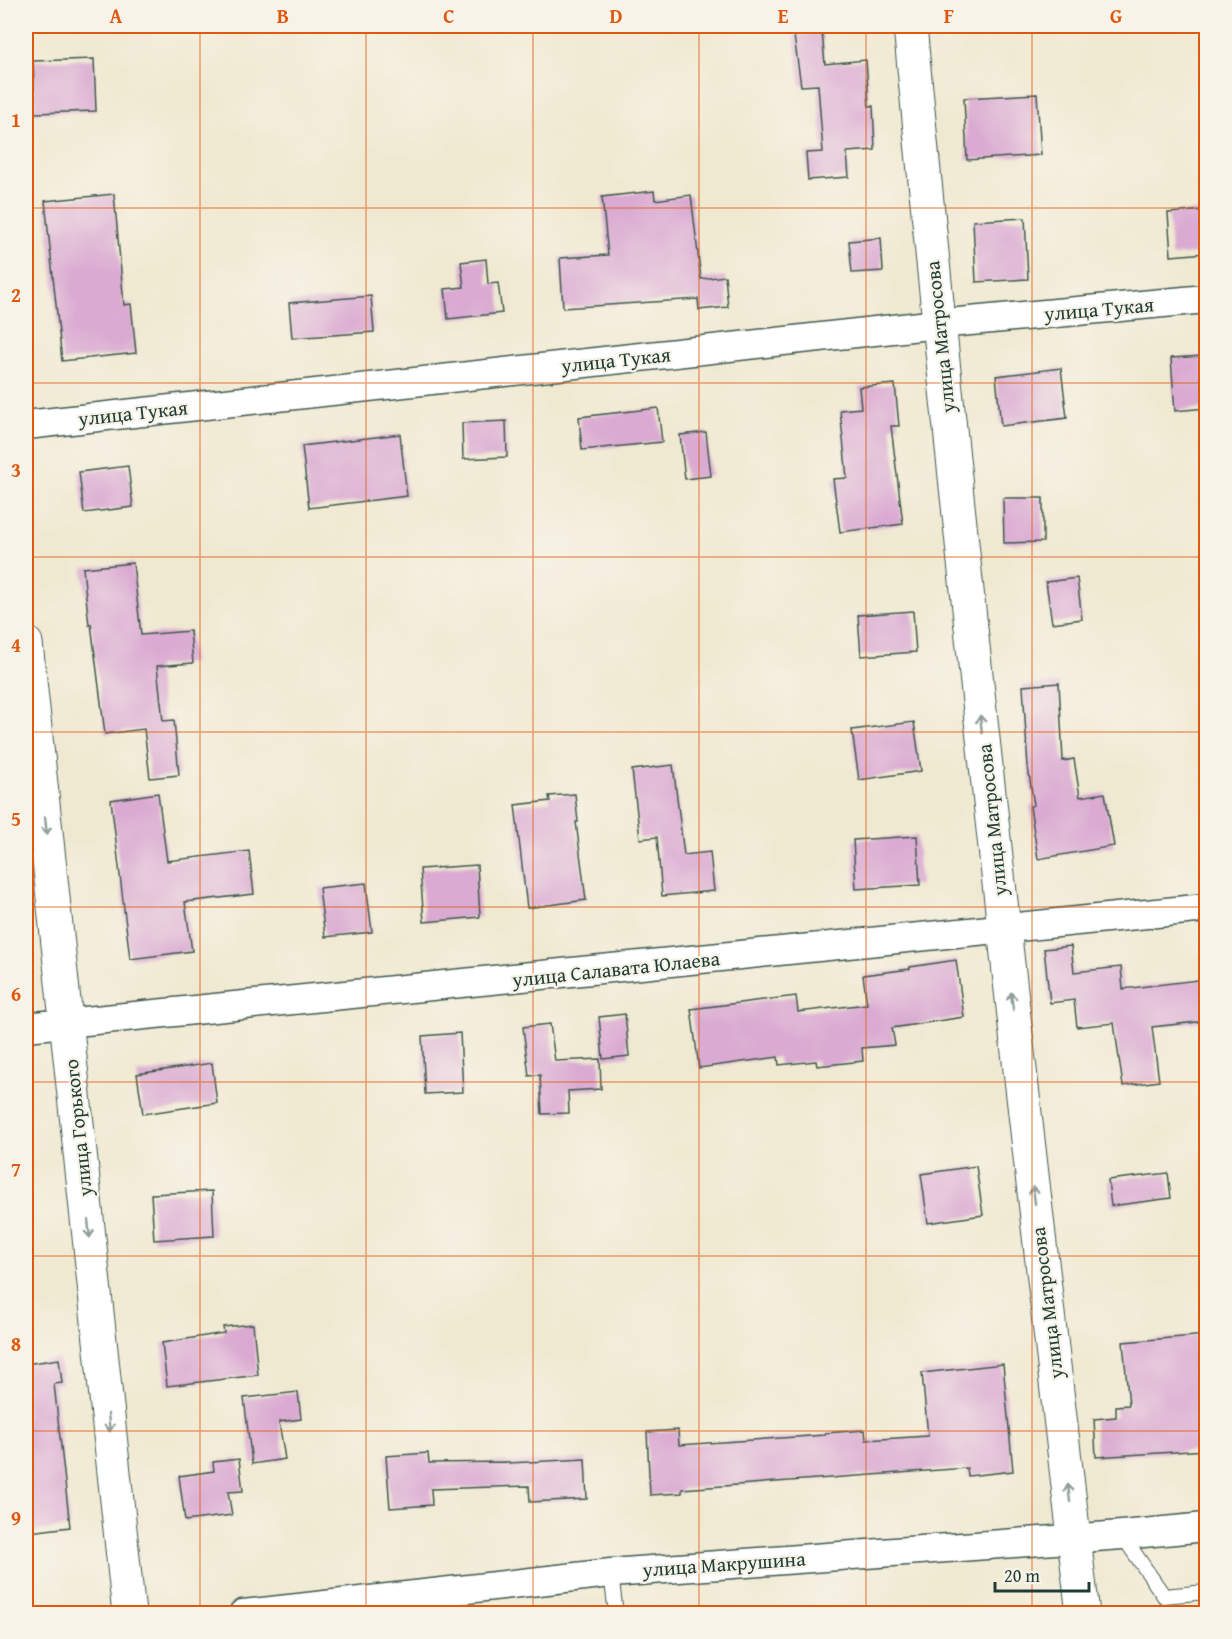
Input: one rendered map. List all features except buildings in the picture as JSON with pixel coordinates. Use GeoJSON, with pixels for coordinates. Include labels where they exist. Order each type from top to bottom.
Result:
{"type":"FeatureCollection","features":[{"type":"Feature","properties":{"kind":"street","name":"улица Матросова"},"geometry":{"type":"LineString","coordinates":[[910,26],[938,324],[1004,930],[1083,1614]]}},
{"type":"Feature","properties":{"kind":"street","name":"улица Тукая"},"geometry":{"type":"LineString","coordinates":[[26,425],[938,324],[1206,299]]}},
{"type":"Feature","properties":{"kind":"street","name":"улица Горького"},"geometry":{"type":"LineString","coordinates":[[26,643],[129,1614]]}},
{"type":"Feature","properties":{"kind":"street","name":"улица Салавата Юлаева"},"geometry":{"type":"LineString","coordinates":[[26,1027],[1206,908]]}},
{"type":"Feature","properties":{"kind":"street","name":"улица Макрушина"},"geometry":{"type":"LineString","coordinates":[[243,1614],[611,1573],[1206,1527]]}},
{"type":"Feature","properties":{"kind":"lane"},"geometry":{"type":"LineString","coordinates":[[1122,1535],[1164,1596],[1206,1592]]}},
{"type":"Feature","properties":{"kind":"lane"},"geometry":{"type":"LineString","coordinates":[[611,1573],[616,1614]]}}]}
